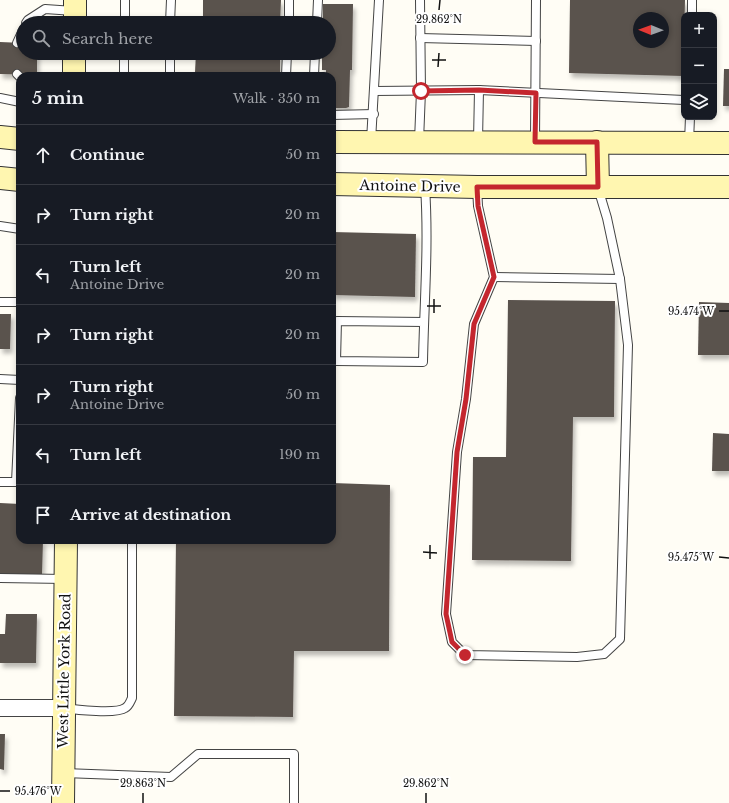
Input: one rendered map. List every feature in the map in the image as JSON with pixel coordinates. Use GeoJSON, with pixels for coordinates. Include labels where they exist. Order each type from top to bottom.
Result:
{"type":"FeatureCollection","features":[{"type":"Feature","properties":{"kind":"main road"},"geometry":{"type":"LineString","coordinates":[[74,60],[74,72]]}},
{"type":"Feature","properties":{"kind":"main road"},"geometry":{"type":"LineString","coordinates":[[0,137],[16,139]]}},
{"type":"Feature","properties":{"kind":"main road"},"geometry":{"type":"LineString","coordinates":[[336,142],[478,141],[729,143]]}},
{"type":"Feature","properties":{"kind":"main road"},"geometry":{"type":"LineString","coordinates":[[597,142],[598,187]]}},
{"type":"Feature","properties":{"kind":"main road"},"geometry":{"type":"LineString","coordinates":[[0,178],[16,180]]}},
{"type":"Feature","properties":{"kind":"main road","name":"Antoine Drive"},"geometry":{"type":"LineString","coordinates":[[336,184],[477,187],[729,187]]}},
{"type":"Feature","properties":{"kind":"main road","name":"West Little York Road"},"geometry":{"type":"LineString","coordinates":[[62,803],[66,544]]}},
{"type":"Feature","properties":{"kind":"street"},"geometry":{"type":"LineString","coordinates":[[0,708],[63,708]]}},
{"type":"Feature","properties":{"kind":"lane"},"geometry":{"type":"LineString","coordinates":[[125,0],[125,16]]}},
{"type":"Feature","properties":{"kind":"lane"},"geometry":{"type":"LineString","coordinates":[[170,16],[171,0]]}},
{"type":"Feature","properties":{"kind":"lane"},"geometry":{"type":"LineString","coordinates":[[288,16],[289,0]]}},
{"type":"Feature","properties":{"kind":"lane"},"geometry":{"type":"LineString","coordinates":[[317,16],[318,0]]}},
{"type":"Feature","properties":{"kind":"lane"},"geometry":{"type":"LineString","coordinates":[[371,141],[374,114],[378,0]]}},
{"type":"Feature","properties":{"kind":"lane"},"geometry":{"type":"LineString","coordinates":[[419,141],[421,91],[420,0]]}},
{"type":"Feature","properties":{"kind":"lane"},"geometry":{"type":"LineString","coordinates":[[535,142],[536,0]]}},
{"type":"Feature","properties":{"kind":"lane"},"geometry":{"type":"LineString","coordinates":[[692,0],[692,12]]}},
{"type":"Feature","properties":{"kind":"lane"},"geometry":{"type":"LineString","coordinates":[[34,16],[45,9],[75,11]]}},
{"type":"Feature","properties":{"kind":"lane"},"geometry":{"type":"LineString","coordinates":[[420,38],[536,41]]}},
{"type":"Feature","properties":{"kind":"lane"},"geometry":{"type":"LineString","coordinates":[[124,60],[124,72]]}},
{"type":"Feature","properties":{"kind":"lane"},"geometry":{"type":"LineString","coordinates":[[170,60],[170,72]]}},
{"type":"Feature","properties":{"kind":"lane"},"geometry":{"type":"LineString","coordinates":[[286,72],[287,60]]}},
{"type":"Feature","properties":{"kind":"lane"},"geometry":{"type":"LineString","coordinates":[[314,72],[315,60]]}},
{"type":"Feature","properties":{"kind":"lane"},"geometry":{"type":"LineString","coordinates":[[374,91],[479,90],[681,100]]}},
{"type":"Feature","properties":{"kind":"lane"},"geometry":{"type":"LineString","coordinates":[[478,141],[479,90]]}},
{"type":"Feature","properties":{"kind":"lane"},"geometry":{"type":"LineString","coordinates":[[0,98],[16,101]]}},
{"type":"Feature","properties":{"kind":"lane"},"geometry":{"type":"LineString","coordinates":[[336,115],[374,114]]}},
{"type":"Feature","properties":{"kind":"lane"},"geometry":{"type":"LineString","coordinates":[[689,143],[690,120]]}},
{"type":"Feature","properties":{"kind":"lane"},"geometry":{"type":"LineString","coordinates":[[424,322],[337,321],[336,361],[423,362],[424,322],[426,208],[425,186]]}},
{"type":"Feature","properties":{"kind":"lane"},"geometry":{"type":"LineString","coordinates":[[477,187],[478,206],[494,277],[474,324],[466,399],[457,452],[446,614],[452,642],[465,655],[577,657],[604,654],[620,639],[628,345],[620,279],[607,218],[598,187]]}},
{"type":"Feature","properties":{"kind":"lane"},"geometry":{"type":"LineString","coordinates":[[0,226],[16,228]]}},
{"type":"Feature","properties":{"kind":"lane"},"geometry":{"type":"LineString","coordinates":[[494,277],[620,279]]}},
{"type":"Feature","properties":{"kind":"lane"},"geometry":{"type":"LineString","coordinates":[[0,302],[16,302]]}},
{"type":"Feature","properties":{"kind":"lane"},"geometry":{"type":"LineString","coordinates":[[0,379],[16,380]]}},
{"type":"Feature","properties":{"kind":"lane"},"geometry":{"type":"LineString","coordinates":[[0,482],[16,482]]}},
{"type":"Feature","properties":{"kind":"lane"},"geometry":{"type":"LineString","coordinates":[[63,708],[86,711],[124,710],[129,705],[132,698],[132,544]]}},
{"type":"Feature","properties":{"kind":"lane"},"geometry":{"type":"LineString","coordinates":[[0,578],[66,579]]}},
{"type":"Feature","properties":{"kind":"lane"},"geometry":{"type":"LineString","coordinates":[[63,773],[171,777],[198,754],[294,754],[294,803]]}},
{"type":"Feature","properties":{"kind":"building"},"geometry":{"type":"Polygon","coordinates":[[[203,0],[281,0],[280,16],[203,16],[203,0]]]}},
{"type":"Feature","properties":{"kind":"building"},"geometry":{"type":"Polygon","coordinates":[[[570,0],[685,0],[685,12],[681,12],[681,76],[569,73],[570,0]]]}},
{"type":"Feature","properties":{"kind":"building"},"geometry":{"type":"Polygon","coordinates":[[[323,4],[353,4],[352,70],[350,70],[349,107],[346,108],[336,108],[336,72],[326,72],[326,70],[322,70],[322,60],[336,60],[336,16],[323,16],[323,4]]]}},
{"type":"Feature","properties":{"kind":"building"},"geometry":{"type":"Polygon","coordinates":[[[0,42],[16,43],[16,60],[37,60],[37,72],[16,72],[16,74],[0,74],[0,42]]]}},
{"type":"Feature","properties":{"kind":"building"},"geometry":{"type":"Polygon","coordinates":[[[196,60],[280,60],[280,72],[195,72],[196,60]]]}},
{"type":"Feature","properties":{"kind":"building"},"geometry":{"type":"Polygon","coordinates":[[[724,69],[729,69],[729,106],[723,106],[724,69]]]}},
{"type":"Feature","properties":{"kind":"building"},"geometry":{"type":"Polygon","coordinates":[[[336,232],[416,234],[415,297],[336,295],[336,232]]]}},
{"type":"Feature","properties":{"kind":"building"},"geometry":{"type":"Polygon","coordinates":[[[508,300],[615,301],[614,417],[573,417],[571,561],[472,560],[473,457],[506,457],[508,300]]]}},
{"type":"Feature","properties":{"kind":"building"},"geometry":{"type":"Polygon","coordinates":[[[699,302],[729,303],[729,355],[698,355],[699,302]]]}},
{"type":"Feature","properties":{"kind":"building"},"geometry":{"type":"Polygon","coordinates":[[[0,314],[11,314],[10,349],[0,349],[0,314]]]}},
{"type":"Feature","properties":{"kind":"building"},"geometry":{"type":"Polygon","coordinates":[[[713,433],[729,434],[729,471],[712,471],[713,433]]]}},
{"type":"Feature","properties":{"kind":"building"},"geometry":{"type":"Polygon","coordinates":[[[336,483],[390,485],[389,651],[294,651],[293,717],[174,716],[176,544],[336,544],[336,483]]]}},
{"type":"Feature","properties":{"kind":"building"},"geometry":{"type":"Polygon","coordinates":[[[0,503],[16,504],[16,544],[43,544],[42,575],[0,574],[0,503]]]}},
{"type":"Feature","properties":{"kind":"building"},"geometry":{"type":"Polygon","coordinates":[[[6,614],[37,614],[36,663],[0,663],[0,634],[5,634],[6,614]]]}},
{"type":"Feature","properties":{"kind":"building"},"geometry":{"type":"Polygon","coordinates":[[[0,734],[5,734],[4,770],[0,769],[0,734]]]}},
{"type":"Feature","properties":{"kind":"route"},"geometry":{"type":"LineString","coordinates":[[421,91],[479,90],[536,93],[535,142],[597,142],[598,187],[477,187],[478,206],[494,277],[474,324],[466,399],[457,452],[446,614],[452,642],[465,655]]}}]}
